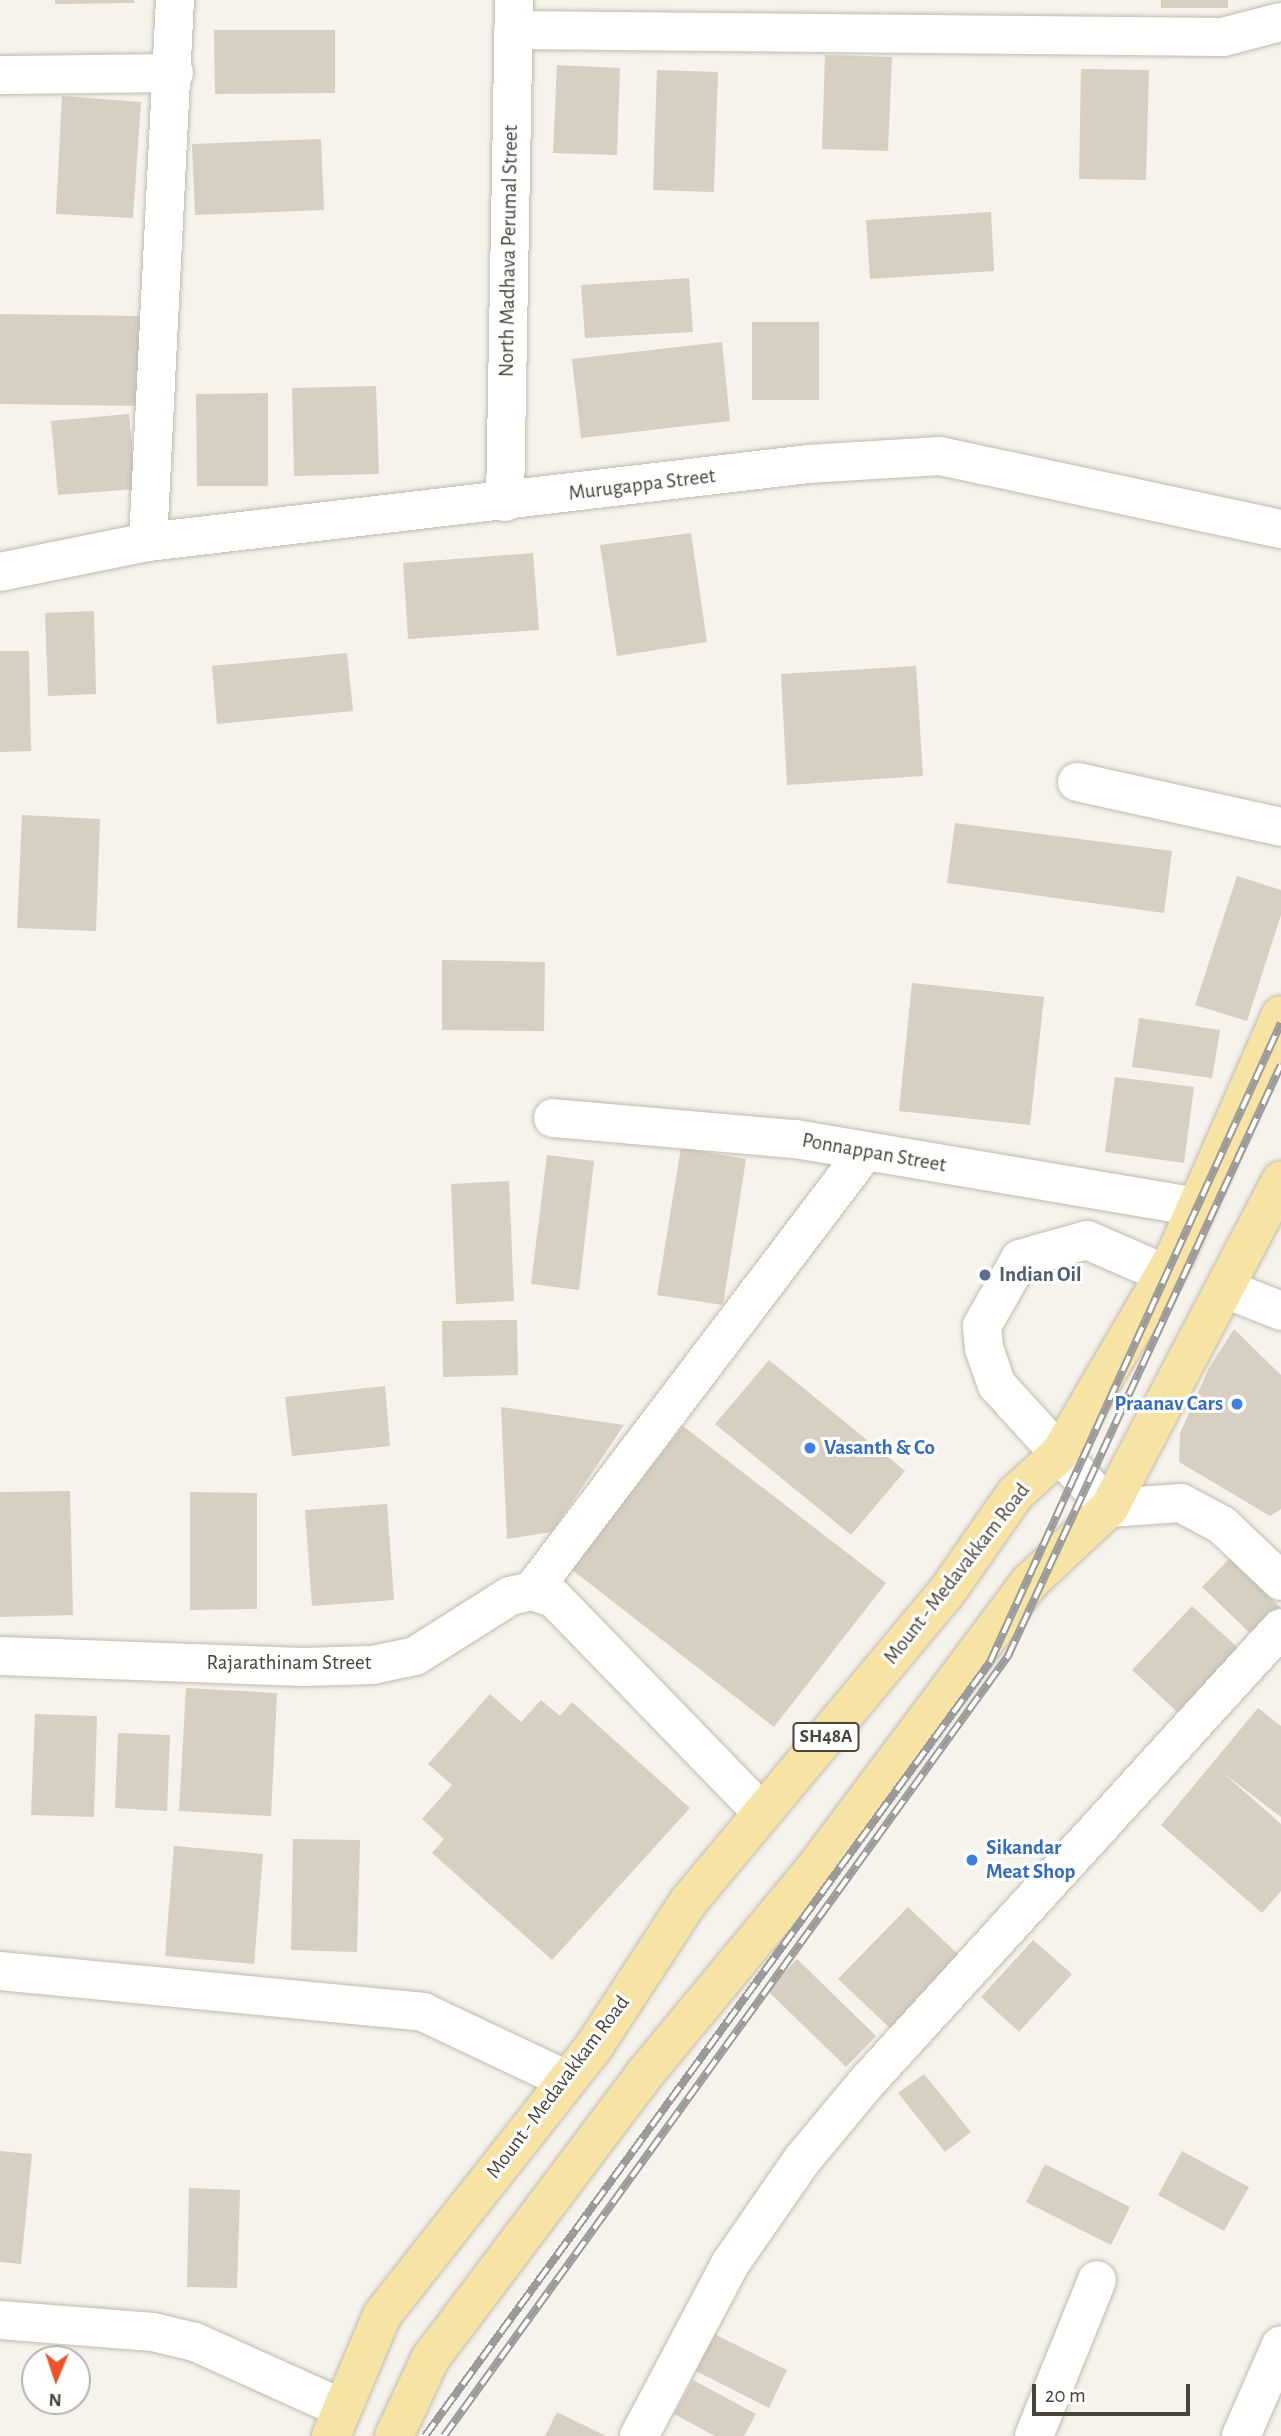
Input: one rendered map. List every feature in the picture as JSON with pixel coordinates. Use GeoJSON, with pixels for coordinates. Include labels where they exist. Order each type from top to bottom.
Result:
{"type":"FeatureCollection","features":[{"type":"Feature","properties":{"kind":"main road","name":"Mount - Medavakkam Road"},"geometry":{"type":"LineString","coordinates":[[336,2422],[382,2315],[567,2080],[689,1901],[946,1593],[1015,1494],[1060,1453],[1165,1274],[1193,1206],[1281,1015]]}},
{"type":"Feature","properties":{"kind":"main road"},"geometry":{"type":"LineString","coordinates":[[394,2436],[430,2359],[643,2076],[815,1868],[1030,1581],[1109,1508],[1281,1180]]}},
{"type":"Feature","properties":{"kind":"street"},"geometry":{"type":"LineString","coordinates":[[148,542],[174,73],[175,0]]}},
{"type":"Feature","properties":{"kind":"street"},"geometry":{"type":"LineString","coordinates":[[513,15],[1223,37],[1281,22]]}},
{"type":"Feature","properties":{"kind":"street","name":"North Madhava Perumal Street"},"geometry":{"type":"LineString","coordinates":[[505,502],[513,15]]}},
{"type":"Feature","properties":{"kind":"street"},"geometry":{"type":"LineString","coordinates":[[0,75],[174,73]]}},
{"type":"Feature","properties":{"kind":"street","name":"Murugappa Street"},"geometry":{"type":"LineString","coordinates":[[0,572],[148,542],[505,502],[807,464],[940,456],[1281,529]]}},
{"type":"Feature","properties":{"kind":"street"},"geometry":{"type":"LineString","coordinates":[[1077,782],[1281,827]]}},
{"type":"Feature","properties":{"kind":"street","name":"Ponnappan Street"},"geometry":{"type":"LineString","coordinates":[[553,1118],[795,1139],[864,1153],[1193,1206]]}},
{"type":"Feature","properties":{"kind":"street"},"geometry":{"type":"LineString","coordinates":[[762,1813],[554,1598],[532,1591],[864,1153]]}},
{"type":"Feature","properties":{"kind":"street"},"geometry":{"type":"LineString","coordinates":[[1165,1274],[1087,1240],[1020,1259],[982,1326],[984,1348],[998,1385],[1109,1508],[1181,1503],[1222,1525],[1281,1581]]}},
{"type":"Feature","properties":{"kind":"street"},"geometry":{"type":"LineString","coordinates":[[1226,1289],[1281,1311]]}},
{"type":"Feature","properties":{"kind":"street","name":"Rajarathinam Street"},"geometry":{"type":"LineString","coordinates":[[0,1656],[302,1667],[373,1665],[415,1656],[510,1597],[532,1591]]}},
{"type":"Feature","properties":{"kind":"street"},"geometry":{"type":"LineString","coordinates":[[639,2436],[730,2264],[802,2160],[867,2082],[1281,1628]]}},
{"type":"Feature","properties":{"kind":"street"},"geometry":{"type":"LineString","coordinates":[[0,1971],[423,2012],[567,2080]]}},
{"type":"Feature","properties":{"kind":"street"},"geometry":{"type":"LineString","coordinates":[[1034,2436],[1097,2280]]}},
{"type":"Feature","properties":{"kind":"street"},"geometry":{"type":"LineString","coordinates":[[0,2320],[153,2332],[195,2342],[336,2422]]}},
{"type":"Feature","properties":{"kind":"street"},"geometry":{"type":"LineString","coordinates":[[1241,2436],[1281,2345]]}},
{"type":"Feature","properties":{"kind":"building"},"geometry":{"type":"Polygon","coordinates":[[[55,0],[134,0],[134,3],[55,4],[55,0]]]}},
{"type":"Feature","properties":{"kind":"building"},"geometry":{"type":"Polygon","coordinates":[[[1161,0],[1228,0],[1228,8],[1161,8],[1161,0]]]}},
{"type":"Feature","properties":{"kind":"building"},"geometry":{"type":"Polygon","coordinates":[[[214,30],[335,30],[335,93],[215,94],[214,30]]]}},
{"type":"Feature","properties":{"kind":"building"},"geometry":{"type":"Polygon","coordinates":[[[825,55],[892,57],[888,151],[822,149],[825,55]]]}},
{"type":"Feature","properties":{"kind":"building"},"geometry":{"type":"Polygon","coordinates":[[[557,65],[620,68],[617,155],[553,153],[557,65]]]}},
{"type":"Feature","properties":{"kind":"building"},"geometry":{"type":"Polygon","coordinates":[[[1081,69],[1149,70],[1146,180],[1079,179],[1081,69]]]}},
{"type":"Feature","properties":{"kind":"building"},"geometry":{"type":"Polygon","coordinates":[[[657,70],[718,72],[714,192],[653,190],[657,70]]]}},
{"type":"Feature","properties":{"kind":"building"},"geometry":{"type":"Polygon","coordinates":[[[62,96],[141,102],[133,218],[56,214],[62,96]]]}},
{"type":"Feature","properties":{"kind":"building"},"geometry":{"type":"Polygon","coordinates":[[[321,139],[324,210],[195,215],[192,144],[321,139]]]}},
{"type":"Feature","properties":{"kind":"building"},"geometry":{"type":"Polygon","coordinates":[[[991,212],[994,271],[870,279],[866,220],[991,212]]]}},
{"type":"Feature","properties":{"kind":"building"},"geometry":{"type":"Polygon","coordinates":[[[689,278],[693,332],[585,338],[581,285],[689,278]]]}},
{"type":"Feature","properties":{"kind":"building"},"geometry":{"type":"Polygon","coordinates":[[[0,314],[143,316],[142,406],[0,404],[0,314]]]}},
{"type":"Feature","properties":{"kind":"building"},"geometry":{"type":"Polygon","coordinates":[[[752,322],[819,322],[819,400],[752,400],[752,322]]]}},
{"type":"Feature","properties":{"kind":"building"},"geometry":{"type":"Polygon","coordinates":[[[722,342],[730,421],[581,438],[572,359],[722,342]]]}},
{"type":"Feature","properties":{"kind":"building"},"geometry":{"type":"Polygon","coordinates":[[[376,386],[379,474],[294,476],[292,388],[376,386]]]}},
{"type":"Feature","properties":{"kind":"building"},"geometry":{"type":"Polygon","coordinates":[[[268,393],[268,486],[197,486],[196,394],[268,393]]]}},
{"type":"Feature","properties":{"kind":"building"},"geometry":{"type":"Polygon","coordinates":[[[129,414],[136,489],[58,495],[51,421],[129,414]]]}},
{"type":"Feature","properties":{"kind":"building"},"geometry":{"type":"Polygon","coordinates":[[[691,533],[707,642],[617,656],[600,545],[691,533]]]}},
{"type":"Feature","properties":{"kind":"building"},"geometry":{"type":"Polygon","coordinates":[[[533,553],[539,630],[408,639],[403,563],[533,553]]]}},
{"type":"Feature","properties":{"kind":"building"},"geometry":{"type":"Polygon","coordinates":[[[94,611],[96,694],[48,696],[45,613],[94,611]]]}},
{"type":"Feature","properties":{"kind":"building"},"geometry":{"type":"Polygon","coordinates":[[[0,651],[29,651],[31,751],[0,752],[0,651]]]}},
{"type":"Feature","properties":{"kind":"building"},"geometry":{"type":"Polygon","coordinates":[[[347,653],[353,711],[217,724],[212,666],[347,653]]]}},
{"type":"Feature","properties":{"kind":"building"},"geometry":{"type":"Polygon","coordinates":[[[916,666],[923,776],[787,785],[781,674],[916,666]]]}},
{"type":"Feature","properties":{"kind":"building"},"geometry":{"type":"Polygon","coordinates":[[[22,815],[100,819],[96,931],[17,928],[22,815]]]}},
{"type":"Feature","properties":{"kind":"building"},"geometry":{"type":"Polygon","coordinates":[[[955,823],[1172,851],[1164,913],[947,883],[955,823]]]}},
{"type":"Feature","properties":{"kind":"building"},"geometry":{"type":"Polygon","coordinates":[[[1237,876],[1281,890],[1281,915],[1247,1021],[1195,1005],[1237,876]]]}},
{"type":"Feature","properties":{"kind":"building"},"geometry":{"type":"Polygon","coordinates":[[[442,960],[545,962],[544,1031],[442,1030],[442,960]]]}},
{"type":"Feature","properties":{"kind":"building"},"geometry":{"type":"Polygon","coordinates":[[[912,983],[1044,997],[1030,1125],[899,1111],[912,983]]]}},
{"type":"Feature","properties":{"kind":"building"},"geometry":{"type":"Polygon","coordinates":[[[1139,1018],[1220,1030],[1212,1078],[1132,1067],[1139,1018]]]}},
{"type":"Feature","properties":{"kind":"building"},"geometry":{"type":"Polygon","coordinates":[[[1115,1077],[1194,1087],[1184,1163],[1105,1152],[1115,1077]]]}},
{"type":"Feature","properties":{"kind":"building"},"geometry":{"type":"Polygon","coordinates":[[[681,1148],[746,1159],[723,1305],[657,1295],[681,1148]]]}},
{"type":"Feature","properties":{"kind":"building"},"geometry":{"type":"Polygon","coordinates":[[[547,1155],[594,1161],[579,1290],[531,1284],[547,1155]]]}},
{"type":"Feature","properties":{"kind":"building"},"geometry":{"type":"Polygon","coordinates":[[[509,1181],[514,1301],[456,1304],[451,1184],[509,1181]]]}},
{"type":"Feature","properties":{"kind":"building"},"geometry":{"type":"Polygon","coordinates":[[[517,1320],[518,1375],[443,1377],[442,1321],[517,1320]]]}},
{"type":"Feature","properties":{"kind":"building","name":"Praanav Cars"},"geometry":{"type":"Polygon","coordinates":[[[1234,1329],[1281,1375],[1281,1509],[1270,1516],[1179,1462],[1180,1433],[1209,1368],[1234,1329]]]}},
{"type":"Feature","properties":{"kind":"building","name":"Vasanth & Co"},"geometry":{"type":"Polygon","coordinates":[[[769,1360],[905,1471],[851,1535],[715,1424],[769,1360]]]}},
{"type":"Feature","properties":{"kind":"building"},"geometry":{"type":"Polygon","coordinates":[[[385,1386],[390,1446],[292,1456],[285,1397],[385,1386]]]}},
{"type":"Feature","properties":{"kind":"building"},"geometry":{"type":"Polygon","coordinates":[[[501,1407],[624,1425],[552,1532],[507,1539],[501,1407]]]}},
{"type":"Feature","properties":{"kind":"building"},"geometry":{"type":"Polygon","coordinates":[[[683,1426],[886,1583],[774,1727],[571,1569],[683,1426]]]}},
{"type":"Feature","properties":{"kind":"building"},"geometry":{"type":"Polygon","coordinates":[[[70,1491],[73,1615],[0,1617],[0,1492],[70,1491]]]}},
{"type":"Feature","properties":{"kind":"building"},"geometry":{"type":"Polygon","coordinates":[[[190,1492],[257,1493],[257,1609],[190,1610],[190,1492]]]}},
{"type":"Feature","properties":{"kind":"building"},"geometry":{"type":"Polygon","coordinates":[[[387,1504],[394,1600],[312,1606],[305,1510],[387,1504]]]}},
{"type":"Feature","properties":{"kind":"building"},"geometry":{"type":"Polygon","coordinates":[[[1230,1558],[1280,1607],[1252,1635],[1202,1587],[1230,1558]]]}},
{"type":"Feature","properties":{"kind":"building"},"geometry":{"type":"Polygon","coordinates":[[[1192,1606],[1247,1656],[1187,1721],[1132,1670],[1192,1606]]]}},
{"type":"Feature","properties":{"kind":"building"},"geometry":{"type":"Polygon","coordinates":[[[186,1688],[277,1693],[271,1816],[179,1811],[186,1688]]]}},
{"type":"Feature","properties":{"kind":"building"},"geometry":{"type":"Polygon","coordinates":[[[490,1694],[521,1722],[541,1700],[560,1716],[572,1702],[690,1808],[552,1960],[432,1853],[444,1839],[422,1819],[452,1785],[428,1764],[490,1694]]]}},
{"type":"Feature","properties":{"kind":"building"},"geometry":{"type":"Polygon","coordinates":[[[1258,1708],[1281,1726],[1281,1817],[1222,1772],[1281,1824],[1281,1891],[1262,1913],[1161,1825],[1258,1708]]]}},
{"type":"Feature","properties":{"kind":"building"},"geometry":{"type":"Polygon","coordinates":[[[35,1714],[97,1716],[94,1817],[31,1815],[35,1714]]]}},
{"type":"Feature","properties":{"kind":"building"},"geometry":{"type":"Polygon","coordinates":[[[118,1733],[170,1735],[167,1811],[115,1808],[118,1733]]]}},
{"type":"Feature","properties":{"kind":"building"},"geometry":{"type":"Polygon","coordinates":[[[293,1839],[360,1840],[357,1952],[291,1950],[293,1839]]]}},
{"type":"Feature","properties":{"kind":"building"},"geometry":{"type":"Polygon","coordinates":[[[174,1846],[263,1854],[254,1964],[165,1956],[174,1846]]]}},
{"type":"Feature","properties":{"kind":"building"},"geometry":{"type":"Polygon","coordinates":[[[908,1907],[960,1956],[890,2028],[838,1979],[908,1907]]]}},
{"type":"Feature","properties":{"kind":"building"},"geometry":{"type":"Polygon","coordinates":[[[1033,1940],[1072,1974],[1019,2032],[981,1997],[1033,1940]]]}},
{"type":"Feature","properties":{"kind":"building"},"geometry":{"type":"Polygon","coordinates":[[[797,1959],[876,2036],[846,2067],[767,1990],[797,1959]]]}},
{"type":"Feature","properties":{"kind":"building"},"geometry":{"type":"Polygon","coordinates":[[[924,2074],[971,2132],[945,2152],[898,2093],[924,2074]]]}},
{"type":"Feature","properties":{"kind":"building"},"geometry":{"type":"Polygon","coordinates":[[[0,2151],[32,2154],[21,2264],[0,2262],[0,2151]]]}},
{"type":"Feature","properties":{"kind":"building"},"geometry":{"type":"Polygon","coordinates":[[[1182,2151],[1249,2187],[1224,2231],[1158,2195],[1182,2151]]]}},
{"type":"Feature","properties":{"kind":"building"},"geometry":{"type":"Polygon","coordinates":[[[1045,2164],[1130,2207],[1111,2245],[1026,2202],[1045,2164]]]}},
{"type":"Feature","properties":{"kind":"building"},"geometry":{"type":"Polygon","coordinates":[[[189,2188],[240,2190],[237,2288],[187,2287],[189,2188]]]}},
{"type":"Feature","properties":{"kind":"building"},"geometry":{"type":"Polygon","coordinates":[[[714,2334],[787,2370],[769,2408],[696,2371],[714,2334]]]}},
{"type":"Feature","properties":{"kind":"building"},"geometry":{"type":"Polygon","coordinates":[[[693,2380],[756,2414],[744,2436],[715,2436],[674,2414],[693,2380]]]}},
{"type":"Feature","properties":{"kind":"building"},"geometry":{"type":"Polygon","coordinates":[[[557,2412],[606,2436],[545,2436],[557,2412]]]}},
{"type":"Feature","properties":{"kind":"railway"},"geometry":{"type":"LineString","coordinates":[[425,2436],[990,1662],[1281,1023]]}},
{"type":"Feature","properties":{"kind":"railway"},"geometry":{"type":"LineString","coordinates":[[444,2436],[1008,1656],[1281,1065]]}},
{"type":"Feature","properties":{"kind":"place","name":"Indian Oil"},"geometry":{"type":"Point","coordinates":[985,1275]}},
{"type":"Feature","properties":{"kind":"place","name":"Praanav Cars"},"geometry":{"type":"Point","coordinates":[1237,1404]}},
{"type":"Feature","properties":{"kind":"place","name":"Vasanth & Co"},"geometry":{"type":"Point","coordinates":[810,1448]}},
{"type":"Feature","properties":{"kind":"place","name":"Sikandar Meat Shop"},"geometry":{"type":"Point","coordinates":[972,1860]}}]}
